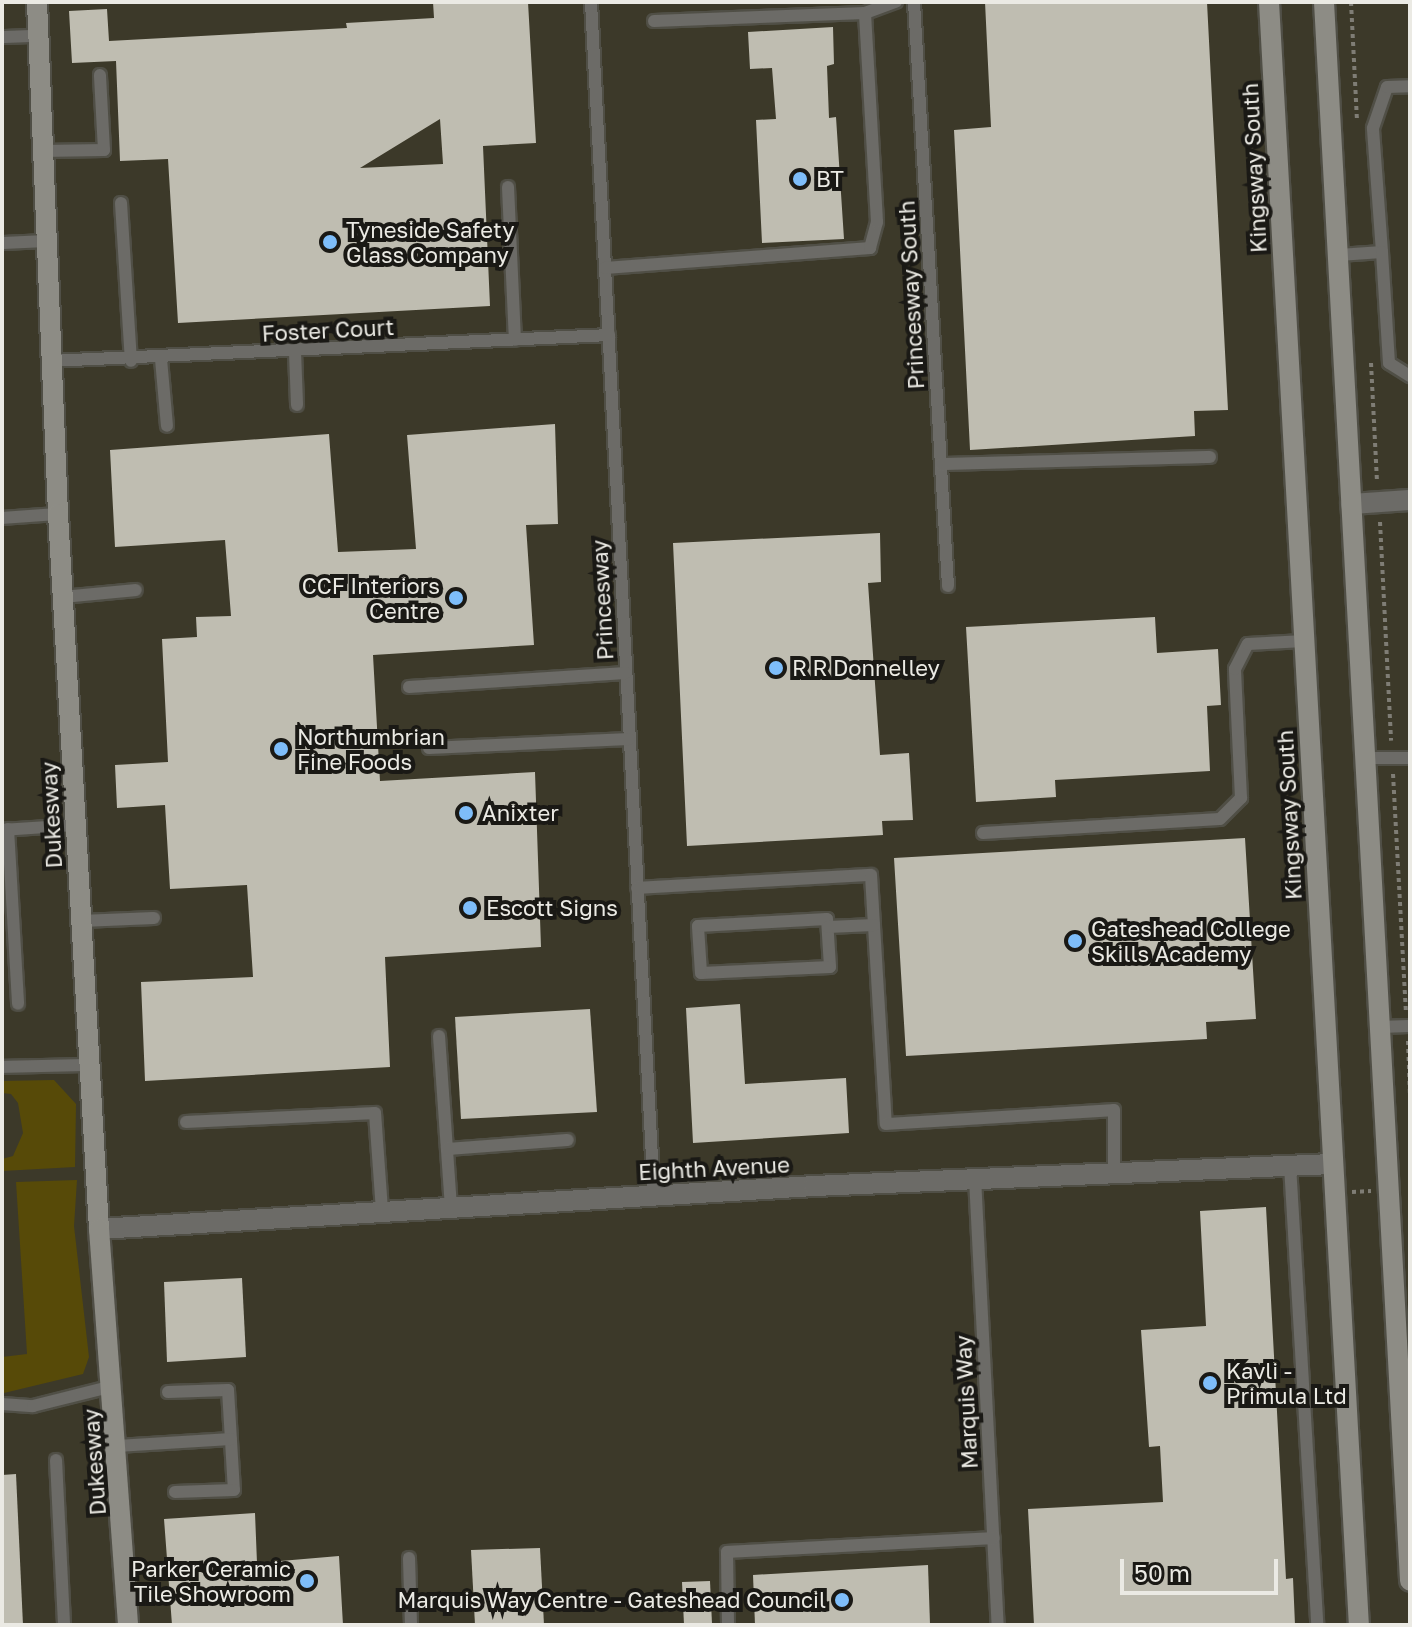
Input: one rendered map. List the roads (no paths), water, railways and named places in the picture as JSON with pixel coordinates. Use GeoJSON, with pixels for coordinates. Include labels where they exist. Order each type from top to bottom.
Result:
{"type":"FeatureCollection","features":[{"type":"Feature","properties":{"kind":"street","name":"Dukesway"},"geometry":{"type":"LineString","coordinates":[[37,2],[58,514],[99,1229],[113,1386],[128,1625]]}},
{"type":"Feature","properties":{"kind":"street","name":"Kingsway South"},"geometry":{"type":"LineString","coordinates":[[1269,2],[1359,1625]]}},
{"type":"Feature","properties":{"kind":"street"},"geometry":{"type":"LineString","coordinates":[[1324,2],[1388,1191],[1402,1294],[1410,1581]]}},
{"type":"Feature","properties":{"kind":"street"},"geometry":{"type":"LineString","coordinates":[[1351,504],[1410,500]]}},
{"type":"Feature","properties":{"kind":"street","name":"Eighth Avenue"},"geometry":{"type":"LineString","coordinates":[[99,1229],[975,1178],[1332,1164]]}},
{"type":"Feature","properties":{"kind":"lane","name":"Princesway"},"geometry":{"type":"LineString","coordinates":[[591,2],[654,1195]]}},
{"type":"Feature","properties":{"kind":"lane"},"geometry":{"type":"LineString","coordinates":[[654,21],[865,13],[896,2]]}},
{"type":"Feature","properties":{"kind":"lane","name":"Princesway South"},"geometry":{"type":"LineString","coordinates":[[914,2],[948,586]]}},
{"type":"Feature","properties":{"kind":"lane"},"geometry":{"type":"LineString","coordinates":[[605,268],[870,248],[877,222],[865,13]]}},
{"type":"Feature","properties":{"kind":"lane"},"geometry":{"type":"LineString","coordinates":[[2,37],[38,36]]}},
{"type":"Feature","properties":{"kind":"lane"},"geometry":{"type":"LineString","coordinates":[[42,151],[104,150],[100,75]]}},
{"type":"Feature","properties":{"kind":"lane"},"geometry":{"type":"LineString","coordinates":[[1410,86],[1387,87],[1373,128],[1389,363],[1410,376]]}},
{"type":"Feature","properties":{"kind":"lane"},"geometry":{"type":"LineString","coordinates":[[508,187],[515,340]]}},
{"type":"Feature","properties":{"kind":"lane"},"geometry":{"type":"LineString","coordinates":[[121,203],[131,361]]}},
{"type":"Feature","properties":{"kind":"lane"},"geometry":{"type":"LineString","coordinates":[[2,243],[45,241]]}},
{"type":"Feature","properties":{"kind":"lane"},"geometry":{"type":"LineString","coordinates":[[1339,255],[1382,252]]}},
{"type":"Feature","properties":{"kind":"lane","name":"Foster Court"},"geometry":{"type":"LineString","coordinates":[[50,361],[131,361],[609,335]]}},
{"type":"Feature","properties":{"kind":"lane"},"geometry":{"type":"LineString","coordinates":[[295,352],[297,405]]}},
{"type":"Feature","properties":{"kind":"lane"},"geometry":{"type":"LineString","coordinates":[[161,359],[167,426]]}},
{"type":"Feature","properties":{"kind":"lane"},"geometry":{"type":"LineString","coordinates":[[941,464],[1210,457]]}},
{"type":"Feature","properties":{"kind":"lane"},"geometry":{"type":"LineString","coordinates":[[2,518],[58,514]]}},
{"type":"Feature","properties":{"kind":"lane"},"geometry":{"type":"LineString","coordinates":[[63,597],[136,590]]}},
{"type":"Feature","properties":{"kind":"lane"},"geometry":{"type":"LineString","coordinates":[[983,833],[1220,819],[1241,798],[1235,669],[1248,644],[1304,641]]}},
{"type":"Feature","properties":{"kind":"lane"},"geometry":{"type":"LineString","coordinates":[[409,687],[626,673]]}},
{"type":"Feature","properties":{"kind":"lane"},"geometry":{"type":"LineString","coordinates":[[429,748],[629,739]]}},
{"type":"Feature","properties":{"kind":"lane"},"geometry":{"type":"LineString","coordinates":[[1365,758],[1410,758]]}},
{"type":"Feature","properties":{"kind":"lane"},"geometry":{"type":"LineString","coordinates":[[18,1004],[5,830],[76,825]]}},
{"type":"Feature","properties":{"kind":"lane"},"geometry":{"type":"LineString","coordinates":[[637,888],[871,875],[886,1124],[1114,1110],[1114,1172]]}},
{"type":"Feature","properties":{"kind":"lane"},"geometry":{"type":"LineString","coordinates":[[81,921],[154,918]]}},
{"type":"Feature","properties":{"kind":"lane"},"geometry":{"type":"LineString","coordinates":[[827,919],[828,927],[830,967],[701,973],[698,926],[827,919]]}},
{"type":"Feature","properties":{"kind":"lane"},"geometry":{"type":"LineString","coordinates":[[828,927],[874,925]]}},
{"type":"Feature","properties":{"kind":"lane"},"geometry":{"type":"LineString","coordinates":[[1379,1027],[1408,1026]]}},
{"type":"Feature","properties":{"kind":"lane"},"geometry":{"type":"LineString","coordinates":[[439,1036],[451,1207]]}},
{"type":"Feature","properties":{"kind":"lane"},"geometry":{"type":"LineString","coordinates":[[2,1067],[90,1065]]}},
{"type":"Feature","properties":{"kind":"lane"},"geometry":{"type":"LineString","coordinates":[[186,1122],[375,1113],[382,1211]]}},
{"type":"Feature","properties":{"kind":"lane"},"geometry":{"type":"LineString","coordinates":[[447,1149],[568,1140]]}},
{"type":"Feature","properties":{"kind":"lane"},"geometry":{"type":"LineString","coordinates":[[1290,1165],[1317,1625]]}},
{"type":"Feature","properties":{"kind":"lane","name":"Marquis Way"},"geometry":{"type":"LineString","coordinates":[[975,1178],[998,1625]]}},
{"type":"Feature","properties":{"kind":"lane"},"geometry":{"type":"LineString","coordinates":[[2,1404],[33,1406],[113,1386]]}},
{"type":"Feature","properties":{"kind":"lane"},"geometry":{"type":"LineString","coordinates":[[168,1392],[228,1390],[234,1490],[175,1492]]}},
{"type":"Feature","properties":{"kind":"lane"},"geometry":{"type":"LineString","coordinates":[[117,1446],[231,1439]]}},
{"type":"Feature","properties":{"kind":"lane"},"geometry":{"type":"LineString","coordinates":[[56,1460],[64,1625]]}},
{"type":"Feature","properties":{"kind":"lane"},"geometry":{"type":"LineString","coordinates":[[728,1625],[727,1552],[994,1538]]}},
{"type":"Feature","properties":{"kind":"lane"},"geometry":{"type":"LineString","coordinates":[[409,1558],[411,1625]]}},
{"type":"Feature","properties":{"kind":"place","name":"BT"},"geometry":{"type":"Point","coordinates":[800,179]}},
{"type":"Feature","properties":{"kind":"place","name":"Tyneside Safety Glass Company"},"geometry":{"type":"Point","coordinates":[330,242]}},
{"type":"Feature","properties":{"kind":"place","name":"CCF Interiors Centre"},"geometry":{"type":"Point","coordinates":[456,598]}},
{"type":"Feature","properties":{"kind":"place","name":"R R Donnelley"},"geometry":{"type":"Point","coordinates":[776,668]}},
{"type":"Feature","properties":{"kind":"place","name":"Northumbrian Fine Foods"},"geometry":{"type":"Point","coordinates":[281,749]}},
{"type":"Feature","properties":{"kind":"place","name":"Anixter"},"geometry":{"type":"Point","coordinates":[466,813]}},
{"type":"Feature","properties":{"kind":"place","name":"Escott Signs"},"geometry":{"type":"Point","coordinates":[470,908]}},
{"type":"Feature","properties":{"kind":"place","name":"Gateshead College Skills Academy"},"geometry":{"type":"Point","coordinates":[1075,941]}},
{"type":"Feature","properties":{"kind":"place","name":"Kavli - Primula Ltd"},"geometry":{"type":"Point","coordinates":[1210,1383]}},
{"type":"Feature","properties":{"kind":"place","name":"Parker Ceramic Tile Showroom"},"geometry":{"type":"Point","coordinates":[307,1581]}},
{"type":"Feature","properties":{"kind":"place","name":"Marquis Way Centre - Gateshead Council"},"geometry":{"type":"Point","coordinates":[842,1600]}}]}
